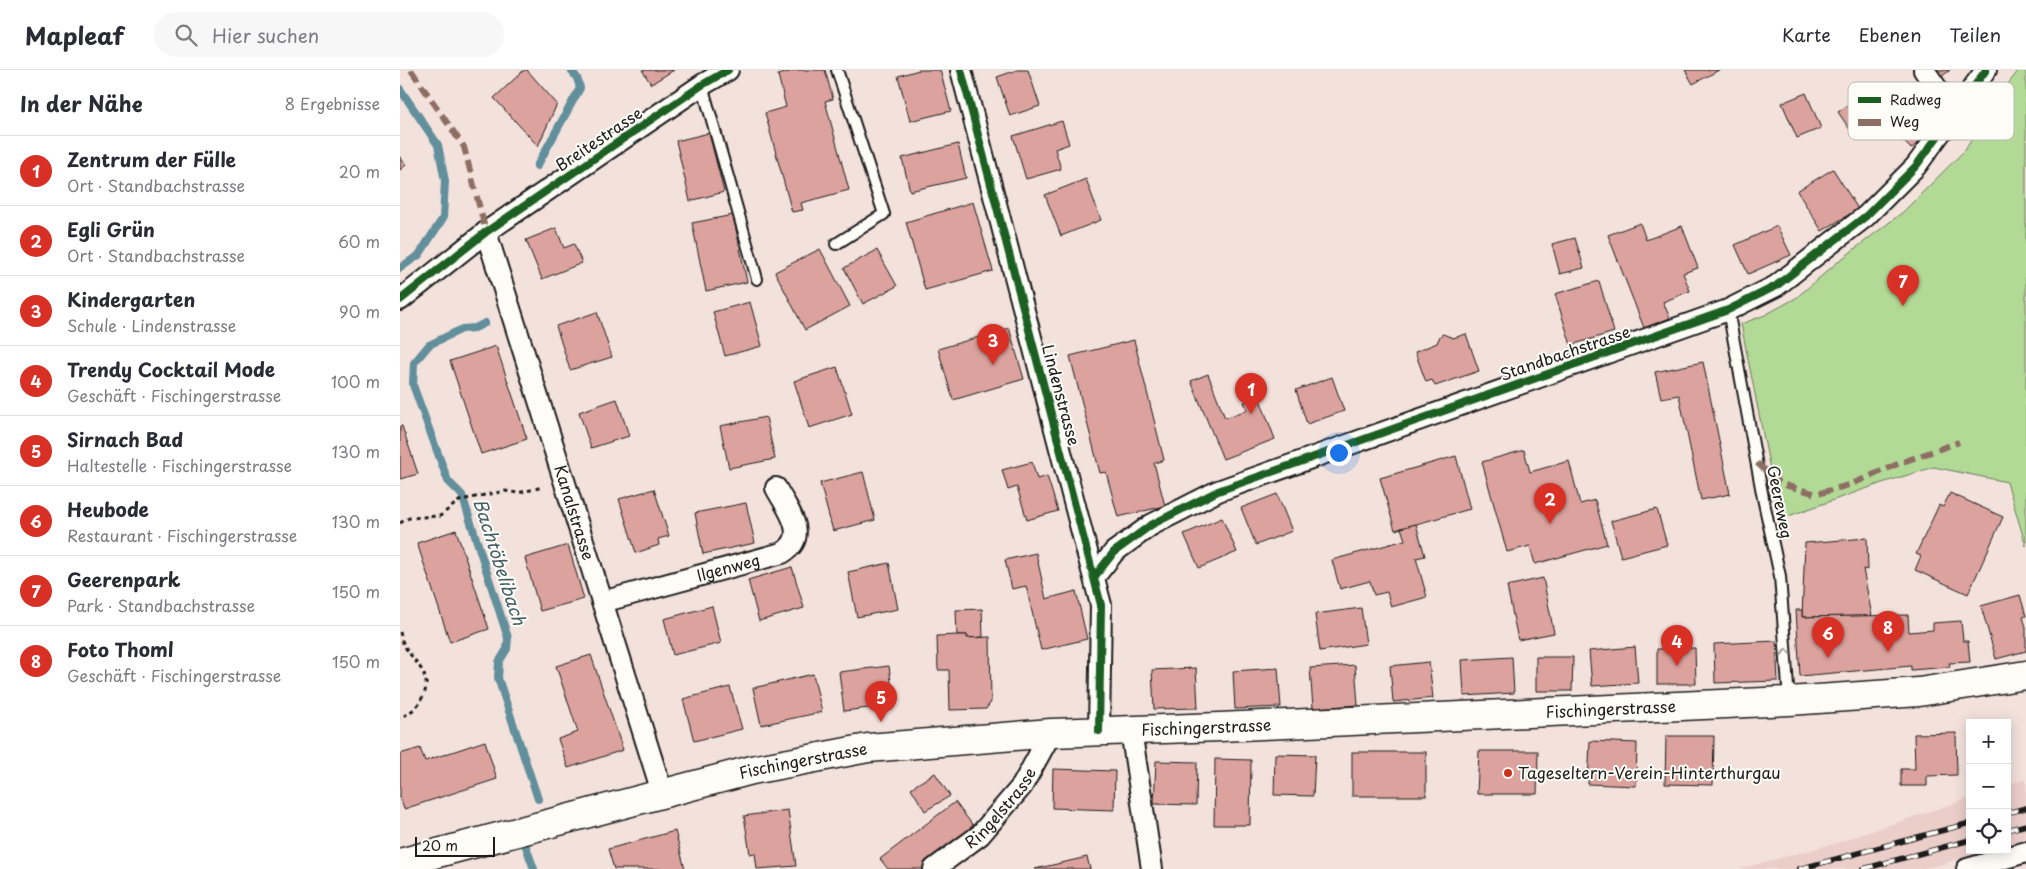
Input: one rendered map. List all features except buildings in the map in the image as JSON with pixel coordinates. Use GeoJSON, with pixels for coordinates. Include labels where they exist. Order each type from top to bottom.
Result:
{"type":"FeatureCollection","features":[{"type":"Feature","properties":{"kind":"main road","name":"Fischingerstrasse"},"geometry":{"type":"LineString","coordinates":[[400,863],[662,792],[752,770],[859,749],[1051,732],[1790,701],[1919,692],[2026,676]]}},
{"type":"Feature","properties":{"kind":"street","name":"Breitestrasse"},"geometry":{"type":"LineString","coordinates":[[400,300],[486,232],[702,85],[728,70]]}},
{"type":"Feature","properties":{"kind":"street","name":"Lindenstrasse"},"geometry":{"type":"LineString","coordinates":[[961,70],[1095,576],[1101,613],[1100,731]]}},
{"type":"Feature","properties":{"kind":"street"},"geometry":{"type":"LineString","coordinates":[[1924,70],[1932,82]]}},
{"type":"Feature","properties":{"kind":"street","name":"Standbachstrasse"},"geometry":{"type":"LineString","coordinates":[[1978,82],[1986,70]]}},
{"type":"Feature","properties":{"kind":"street","name":"Standbachstrasse"},"geometry":{"type":"LineString","coordinates":[[1095,576],[1114,552],[1152,525],[1218,491],[1728,310],[1776,286],[1866,216],[1916,166],[1936,140]]}},
{"type":"Feature","properties":{"kind":"street","name":"Kanalstrasse"},"geometry":{"type":"LineString","coordinates":[[486,232],[662,792]]}},
{"type":"Feature","properties":{"kind":"street","name":"Ilgenweg"},"geometry":{"type":"LineString","coordinates":[[602,602],[782,553],[790,548],[797,533],[795,524],[776,488]]}},
{"type":"Feature","properties":{"kind":"street"},"geometry":{"type":"LineString","coordinates":[[1131,730],[1152,869]]}},
{"type":"Feature","properties":{"kind":"street","name":"Ringelstrasse"},"geometry":{"type":"LineString","coordinates":[[934,869],[980,835],[1022,786],[1051,732]]}},
{"type":"Feature","properties":{"kind":"street"},"geometry":{"type":"LineString","coordinates":[[1967,869],[2026,852]]}},
{"type":"Feature","properties":{"kind":"lane"},"geometry":{"type":"LineString","coordinates":[[836,244],[884,214],[837,70]]}},
{"type":"Feature","properties":{"kind":"lane"},"geometry":{"type":"LineString","coordinates":[[702,85],[756,279]]}},
{"type":"Feature","properties":{"kind":"lane","name":"Geereweg"},"geometry":{"type":"LineString","coordinates":[[1728,310],[1763,498],[1780,576],[1790,701]]}},
{"type":"Feature","properties":{"kind":"path"},"geometry":{"type":"LineString","coordinates":[[400,524],[409,518],[440,516],[459,501],[470,498],[505,491],[518,493],[564,480]]}},
{"type":"Feature","properties":{"kind":"path"},"geometry":{"type":"LineString","coordinates":[[400,632],[403,644],[426,678],[426,688],[419,705],[400,718]]}},
{"type":"Feature","properties":{"kind":"shaded area"},"geometry":{"type":"Polygon","coordinates":[[[2026,779],[2026,842],[2011,846],[2011,809],[2011,784],[2026,779]]]}},
{"type":"Feature","properties":{"kind":"shaded area"},"geometry":{"type":"Polygon","coordinates":[[[1966,799],[1966,854],[1978,854],[1923,869],[1739,869],[1836,843],[1966,799]]]}},
{"type":"Feature","properties":{"kind":"green space"},"geometry":{"type":"Polygon","coordinates":[[[2019,70],[2026,70],[2026,546],[2007,482],[1934,467],[1780,519],[1741,324],[1765,315],[1796,298],[1839,261],[1903,212],[1965,150],[1971,140],[2014,140],[2014,82],[2010,82],[2019,70]]]}},
{"type":"Feature","properties":{"kind":"waterway","name":"Bachtöbelibach"},"geometry":{"type":"LineString","coordinates":[[537,166],[580,88],[577,78],[571,70]]}},
{"type":"Feature","properties":{"kind":"waterway"},"geometry":{"type":"LineString","coordinates":[[400,89],[438,145],[445,181],[443,218],[419,255],[400,268]]}},
{"type":"Feature","properties":{"kind":"waterway","name":"Bachtöbelibach"},"geometry":{"type":"LineString","coordinates":[[485,323],[475,328],[462,329],[429,345],[414,363],[413,385],[448,481],[462,495],[508,638],[507,649],[499,662],[498,678],[538,799]]}},
{"type":"Feature","properties":{"kind":"waterway","name":"Bachtöbelibach"},"geometry":{"type":"LineString","coordinates":[[525,844],[534,869]]}},
{"type":"Feature","properties":{"kind":"railway"},"geometry":{"type":"LineString","coordinates":[[2011,812],[2026,808]]}},
{"type":"Feature","properties":{"kind":"railway"},"geometry":{"type":"LineString","coordinates":[[1799,869],[1966,824]]}},
{"type":"Feature","properties":{"kind":"railway"},"geometry":{"type":"LineString","coordinates":[[2011,829],[2026,825]]}},
{"type":"Feature","properties":{"kind":"railway"},"geometry":{"type":"LineString","coordinates":[[1863,869],[1966,841]]}},
{"type":"Feature","properties":{"kind":"marked path"},"geometry":{"type":"LineString","coordinates":[[411,70],[464,147],[486,232]]}},
{"type":"Feature","properties":{"kind":"marked path"},"geometry":{"type":"LineString","coordinates":[[1757,463],[1781,484],[1817,494],[1852,484],[1900,463],[1959,442]]}},
{"type":"Feature","properties":{"kind":"cycle path"},"geometry":{"type":"LineString","coordinates":[[400,300],[486,232],[702,85],[728,70]]}},
{"type":"Feature","properties":{"kind":"cycle path"},"geometry":{"type":"LineString","coordinates":[[961,70],[1101,605],[1099,731]]}},
{"type":"Feature","properties":{"kind":"cycle path"},"geometry":{"type":"LineString","coordinates":[[1977,82],[1986,70]]}},
{"type":"Feature","properties":{"kind":"cycle path"},"geometry":{"type":"LineString","coordinates":[[1095,576],[1114,552],[1151,525],[1218,491],[1728,310],[1776,286],[1866,216],[1916,166],[1935,140]]}},
{"type":"Feature","properties":{"kind":"place","name":"Geerenpark"},"geometry":{"type":"Point","coordinates":[1903,306]}},
{"type":"Feature","properties":{"kind":"place","name":"Kindergarten"},"geometry":{"type":"Point","coordinates":[993,365]}},
{"type":"Feature","properties":{"kind":"place","name":"Zentrum der Fülle"},"geometry":{"type":"Point","coordinates":[1251,414]}},
{"type":"Feature","properties":{"kind":"place","name":"Egli Grün"},"geometry":{"type":"Point","coordinates":[1550,524]}},
{"type":"Feature","properties":{"kind":"place","name":"Foto Thoml"},"geometry":{"type":"Point","coordinates":[1888,652]}},
{"type":"Feature","properties":{"kind":"place","name":"Heubode"},"geometry":{"type":"Point","coordinates":[1828,658]}},
{"type":"Feature","properties":{"kind":"place","name":"Trendy Cocktail Mode"},"geometry":{"type":"Point","coordinates":[1677,666]}},
{"type":"Feature","properties":{"kind":"place","name":"Sirnach Bad"},"geometry":{"type":"Point","coordinates":[881,722]}},
{"type":"Feature","properties":{"kind":"place","name":"Tageseltern-Verein-Hinterthurgau"},"geometry":{"type":"Point","coordinates":[1508,773]}}]}
